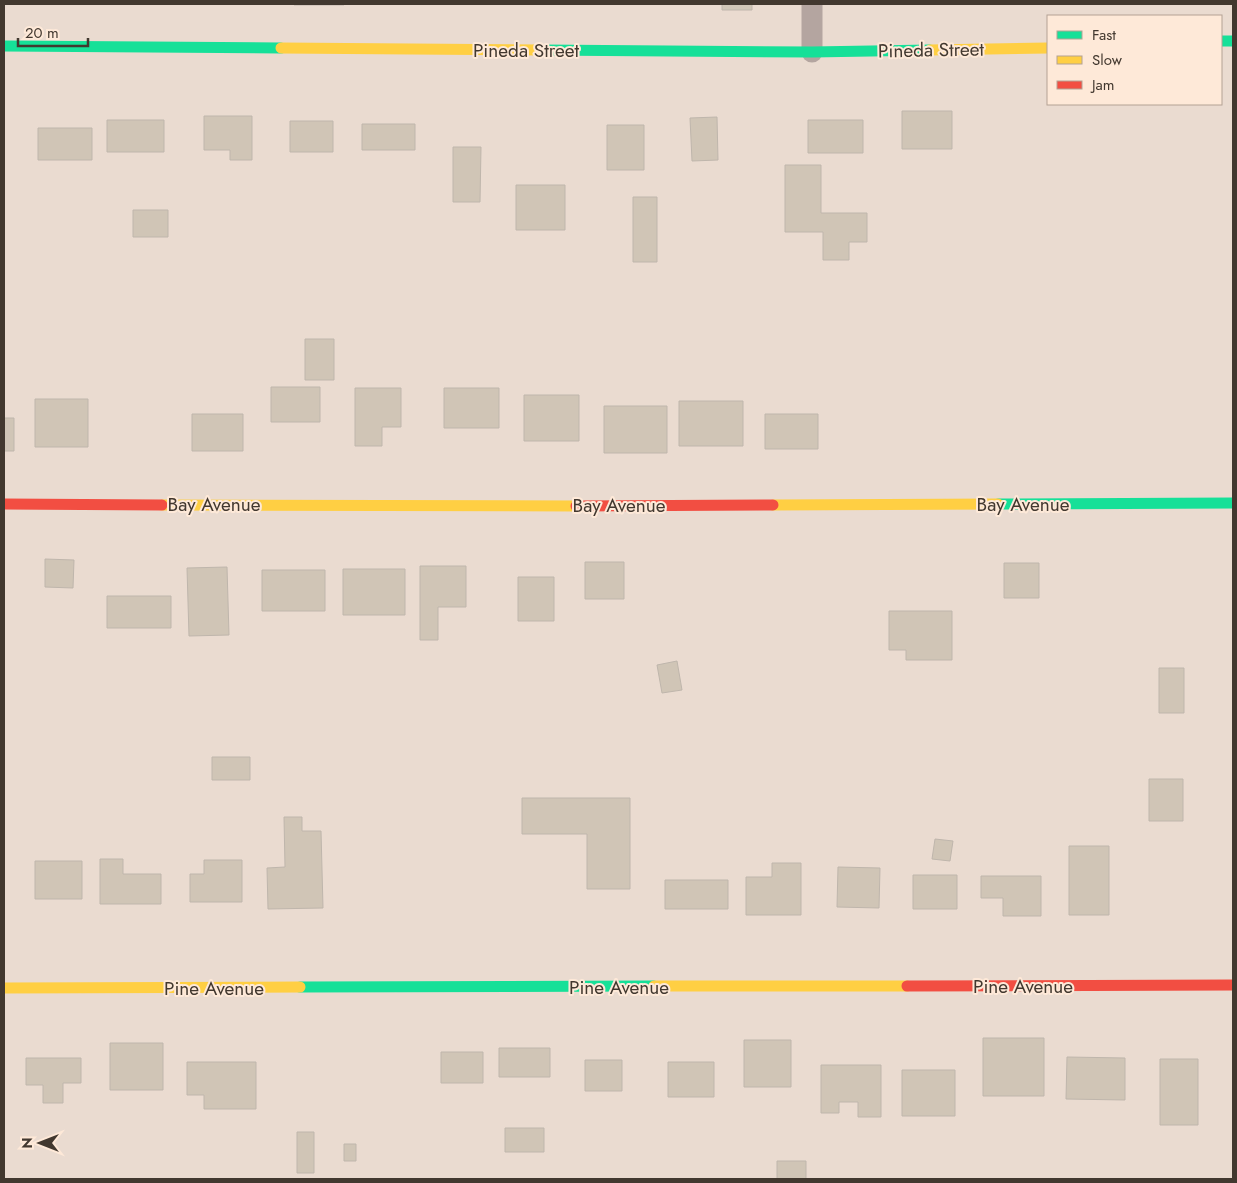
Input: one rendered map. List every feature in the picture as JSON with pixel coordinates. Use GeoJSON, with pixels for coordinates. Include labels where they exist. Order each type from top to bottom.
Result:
{"type":"FeatureCollection","features":[{"type":"Feature","properties":{"kind":"street"},"geometry":{"type":"LineString","coordinates":[[812,4],[812,52]]}},
{"type":"Feature","properties":{"kind":"street","name":"Pineda Street"},"geometry":{"type":"LineString","coordinates":[[4,46],[812,52],[1047,48]]}},
{"type":"Feature","properties":{"kind":"street","name":"Bay Avenue"},"geometry":{"type":"LineString","coordinates":[[4,504],[639,506],[1233,503]]}},
{"type":"Feature","properties":{"kind":"street","name":"Pine Avenue"},"geometry":{"type":"LineString","coordinates":[[4,988],[1233,986]]}},
{"type":"Feature","properties":{"kind":"building"},"geometry":{"type":"Polygon","coordinates":[[[344,4],[344,5],[294,5],[344,4]]]}},
{"type":"Feature","properties":{"kind":"building"},"geometry":{"type":"Polygon","coordinates":[[[722,4],[752,4],[752,10],[722,10],[722,4]]]}},
{"type":"Feature","properties":{"kind":"building"},"geometry":{"type":"Polygon","coordinates":[[[902,111],[952,111],[952,149],[902,149],[902,111]]]}},
{"type":"Feature","properties":{"kind":"building"},"geometry":{"type":"Polygon","coordinates":[[[204,116],[252,116],[252,160],[230,160],[230,150],[204,150],[204,116]]]}},
{"type":"Feature","properties":{"kind":"building"},"geometry":{"type":"Polygon","coordinates":[[[717,117],[718,160],[692,161],[690,118],[717,117]]]}},
{"type":"Feature","properties":{"kind":"building"},"geometry":{"type":"Polygon","coordinates":[[[107,120],[164,120],[164,152],[107,152],[107,120]]]}},
{"type":"Feature","properties":{"kind":"building"},"geometry":{"type":"Polygon","coordinates":[[[808,120],[863,120],[863,153],[808,153],[808,120]]]}},
{"type":"Feature","properties":{"kind":"building"},"geometry":{"type":"Polygon","coordinates":[[[290,121],[333,121],[333,152],[290,152],[290,121]]]}},
{"type":"Feature","properties":{"kind":"building"},"geometry":{"type":"Polygon","coordinates":[[[362,124],[415,124],[415,150],[362,150],[362,124]]]}},
{"type":"Feature","properties":{"kind":"building"},"geometry":{"type":"Polygon","coordinates":[[[607,125],[644,125],[644,170],[607,170],[607,125]]]}},
{"type":"Feature","properties":{"kind":"building"},"geometry":{"type":"Polygon","coordinates":[[[38,128],[92,128],[92,160],[38,160],[38,128]]]}},
{"type":"Feature","properties":{"kind":"building"},"geometry":{"type":"Polygon","coordinates":[[[453,147],[481,147],[480,202],[453,202],[453,147]]]}},
{"type":"Feature","properties":{"kind":"building"},"geometry":{"type":"Polygon","coordinates":[[[785,165],[821,165],[821,213],[867,213],[867,242],[849,242],[849,260],[823,260],[823,232],[785,232],[785,165]]]}},
{"type":"Feature","properties":{"kind":"building"},"geometry":{"type":"Polygon","coordinates":[[[516,185],[565,185],[565,230],[516,230],[516,185]]]}},
{"type":"Feature","properties":{"kind":"building"},"geometry":{"type":"Polygon","coordinates":[[[633,197],[657,197],[657,262],[633,262],[633,197]]]}},
{"type":"Feature","properties":{"kind":"building"},"geometry":{"type":"Polygon","coordinates":[[[133,210],[168,210],[168,237],[133,237],[133,210]]]}},
{"type":"Feature","properties":{"kind":"building"},"geometry":{"type":"Polygon","coordinates":[[[305,339],[334,339],[334,380],[305,380],[305,339]]]}},
{"type":"Feature","properties":{"kind":"building"},"geometry":{"type":"Polygon","coordinates":[[[271,387],[320,387],[320,422],[271,422],[271,387]]]}},
{"type":"Feature","properties":{"kind":"building"},"geometry":{"type":"Polygon","coordinates":[[[355,388],[401,388],[401,427],[382,427],[382,446],[355,446],[355,388]]]}},
{"type":"Feature","properties":{"kind":"building"},"geometry":{"type":"Polygon","coordinates":[[[444,388],[499,388],[499,428],[444,428],[444,388]]]}},
{"type":"Feature","properties":{"kind":"building"},"geometry":{"type":"Polygon","coordinates":[[[524,395],[579,395],[579,441],[524,441],[524,395]]]}},
{"type":"Feature","properties":{"kind":"building"},"geometry":{"type":"Polygon","coordinates":[[[35,399],[88,399],[88,447],[35,447],[35,399]]]}},
{"type":"Feature","properties":{"kind":"building"},"geometry":{"type":"Polygon","coordinates":[[[679,401],[743,401],[743,446],[679,446],[679,401]]]}},
{"type":"Feature","properties":{"kind":"building"},"geometry":{"type":"Polygon","coordinates":[[[604,406],[667,406],[667,453],[604,453],[604,406]]]}},
{"type":"Feature","properties":{"kind":"building"},"geometry":{"type":"Polygon","coordinates":[[[192,414],[243,414],[243,451],[192,451],[192,414]]]}},
{"type":"Feature","properties":{"kind":"building"},"geometry":{"type":"Polygon","coordinates":[[[765,414],[818,414],[818,449],[765,449],[765,414]]]}},
{"type":"Feature","properties":{"kind":"building"},"geometry":{"type":"Polygon","coordinates":[[[4,418],[14,418],[14,451],[4,451],[4,418]]]}},
{"type":"Feature","properties":{"kind":"building"},"geometry":{"type":"Polygon","coordinates":[[[45,559],[74,560],[73,588],[45,587],[45,559]]]}},
{"type":"Feature","properties":{"kind":"building"},"geometry":{"type":"Polygon","coordinates":[[[585,562],[624,562],[624,599],[585,599],[585,562]]]}},
{"type":"Feature","properties":{"kind":"building"},"geometry":{"type":"Polygon","coordinates":[[[1004,563],[1039,563],[1039,598],[1004,598],[1004,563]]]}},
{"type":"Feature","properties":{"kind":"building"},"geometry":{"type":"Polygon","coordinates":[[[420,566],[466,566],[466,607],[438,607],[438,640],[420,640],[420,566]]]}},
{"type":"Feature","properties":{"kind":"building"},"geometry":{"type":"Polygon","coordinates":[[[227,567],[229,635],[189,636],[187,568],[227,567]]]}},
{"type":"Feature","properties":{"kind":"building"},"geometry":{"type":"Polygon","coordinates":[[[343,569],[405,569],[405,615],[343,615],[343,569]]]}},
{"type":"Feature","properties":{"kind":"building"},"geometry":{"type":"Polygon","coordinates":[[[262,570],[325,570],[325,611],[262,611],[262,570]]]}},
{"type":"Feature","properties":{"kind":"building"},"geometry":{"type":"Polygon","coordinates":[[[518,577],[554,577],[554,621],[518,621],[518,577]]]}},
{"type":"Feature","properties":{"kind":"building"},"geometry":{"type":"Polygon","coordinates":[[[107,596],[171,596],[171,628],[107,628],[107,596]]]}},
{"type":"Feature","properties":{"kind":"building"},"geometry":{"type":"Polygon","coordinates":[[[889,611],[952,611],[952,660],[906,660],[906,650],[889,650],[889,611]]]}},
{"type":"Feature","properties":{"kind":"building"},"geometry":{"type":"Polygon","coordinates":[[[677,661],[682,690],[662,693],[657,665],[677,661]]]}},
{"type":"Feature","properties":{"kind":"building"},"geometry":{"type":"Polygon","coordinates":[[[1159,668],[1184,668],[1184,713],[1159,713],[1159,668]]]}},
{"type":"Feature","properties":{"kind":"building"},"geometry":{"type":"Polygon","coordinates":[[[212,757],[250,757],[250,780],[212,780],[212,757]]]}},
{"type":"Feature","properties":{"kind":"building"},"geometry":{"type":"Polygon","coordinates":[[[1149,779],[1183,779],[1183,821],[1149,821],[1149,779]]]}},
{"type":"Feature","properties":{"kind":"building"},"geometry":{"type":"Polygon","coordinates":[[[522,798],[630,798],[630,889],[587,889],[587,834],[522,834],[522,798]]]}},
{"type":"Feature","properties":{"kind":"building"},"geometry":{"type":"Polygon","coordinates":[[[284,817],[302,817],[302,831],[321,831],[323,908],[268,909],[267,868],[285,867],[284,817]]]}},
{"type":"Feature","properties":{"kind":"building"},"geometry":{"type":"Polygon","coordinates":[[[935,839],[953,841],[950,861],[932,859],[935,839]]]}},
{"type":"Feature","properties":{"kind":"building"},"geometry":{"type":"Polygon","coordinates":[[[1069,846],[1109,846],[1109,915],[1069,915],[1069,846]]]}},
{"type":"Feature","properties":{"kind":"building"},"geometry":{"type":"Polygon","coordinates":[[[100,859],[123,859],[123,874],[161,874],[161,904],[100,904],[100,859]]]}},
{"type":"Feature","properties":{"kind":"building"},"geometry":{"type":"Polygon","coordinates":[[[204,860],[242,860],[242,902],[190,902],[190,874],[204,874],[204,860]]]}},
{"type":"Feature","properties":{"kind":"building"},"geometry":{"type":"Polygon","coordinates":[[[35,861],[82,861],[82,899],[35,899],[35,861]]]}},
{"type":"Feature","properties":{"kind":"building"},"geometry":{"type":"Polygon","coordinates":[[[772,863],[801,863],[801,915],[746,915],[746,877],[772,877],[772,863]]]}},
{"type":"Feature","properties":{"kind":"building"},"geometry":{"type":"Polygon","coordinates":[[[838,867],[880,868],[879,908],[837,907],[838,867]]]}},
{"type":"Feature","properties":{"kind":"building"},"geometry":{"type":"Polygon","coordinates":[[[913,875],[957,875],[957,909],[913,909],[913,875]]]}},
{"type":"Feature","properties":{"kind":"building"},"geometry":{"type":"Polygon","coordinates":[[[981,876],[1041,876],[1041,916],[1003,916],[1003,898],[981,898],[981,876]]]}},
{"type":"Feature","properties":{"kind":"building"},"geometry":{"type":"Polygon","coordinates":[[[665,880],[728,880],[728,909],[665,909],[665,880]]]}},
{"type":"Feature","properties":{"kind":"building"},"geometry":{"type":"Polygon","coordinates":[[[983,1038],[1044,1038],[1044,1096],[983,1096],[983,1038]]]}},
{"type":"Feature","properties":{"kind":"building"},"geometry":{"type":"Polygon","coordinates":[[[744,1040],[791,1040],[791,1087],[744,1087],[744,1040]]]}},
{"type":"Feature","properties":{"kind":"building"},"geometry":{"type":"Polygon","coordinates":[[[110,1043],[163,1043],[163,1090],[110,1090],[110,1043]]]}},
{"type":"Feature","properties":{"kind":"building"},"geometry":{"type":"Polygon","coordinates":[[[499,1048],[550,1048],[550,1077],[499,1077],[499,1048]]]}},
{"type":"Feature","properties":{"kind":"building"},"geometry":{"type":"Polygon","coordinates":[[[441,1052],[483,1052],[483,1083],[441,1083],[441,1052]]]}},
{"type":"Feature","properties":{"kind":"building"},"geometry":{"type":"Polygon","coordinates":[[[1067,1057],[1125,1058],[1125,1100],[1066,1099],[1067,1057]]]}},
{"type":"Feature","properties":{"kind":"building"},"geometry":{"type":"Polygon","coordinates":[[[26,1058],[81,1058],[81,1083],[63,1083],[63,1103],[43,1103],[43,1085],[26,1085],[26,1058]]]}},
{"type":"Feature","properties":{"kind":"building"},"geometry":{"type":"Polygon","coordinates":[[[1160,1059],[1198,1059],[1198,1125],[1160,1125],[1160,1059]]]}},
{"type":"Feature","properties":{"kind":"building"},"geometry":{"type":"Polygon","coordinates":[[[585,1060],[622,1060],[622,1091],[585,1091],[585,1060]]]}},
{"type":"Feature","properties":{"kind":"building"},"geometry":{"type":"Polygon","coordinates":[[[187,1062],[256,1062],[256,1109],[204,1109],[204,1095],[187,1095],[187,1062]]]}},
{"type":"Feature","properties":{"kind":"building"},"geometry":{"type":"Polygon","coordinates":[[[668,1062],[714,1062],[714,1097],[668,1097],[668,1062]]]}},
{"type":"Feature","properties":{"kind":"building"},"geometry":{"type":"Polygon","coordinates":[[[821,1065],[881,1065],[881,1117],[858,1117],[858,1102],[839,1102],[839,1113],[821,1113],[821,1065]]]}},
{"type":"Feature","properties":{"kind":"building"},"geometry":{"type":"Polygon","coordinates":[[[902,1070],[955,1070],[955,1116],[902,1116],[902,1070]]]}},
{"type":"Feature","properties":{"kind":"building"},"geometry":{"type":"Polygon","coordinates":[[[505,1128],[544,1128],[544,1152],[505,1152],[505,1128]]]}},
{"type":"Feature","properties":{"kind":"building"},"geometry":{"type":"Polygon","coordinates":[[[297,1132],[314,1132],[314,1173],[297,1173],[297,1132]]]}},
{"type":"Feature","properties":{"kind":"building"},"geometry":{"type":"Polygon","coordinates":[[[344,1144],[356,1144],[356,1161],[344,1161],[344,1144]]]}},
{"type":"Feature","properties":{"kind":"building"},"geometry":{"type":"Polygon","coordinates":[[[777,1161],[806,1161],[806,1179],[777,1179],[777,1161]]]}},
{"type":"Feature","properties":{"kind":"traffic: fast"},"geometry":{"type":"LineString","coordinates":[[1222,41],[1233,41]]}},
{"type":"Feature","properties":{"kind":"traffic: fast"},"geometry":{"type":"LineString","coordinates":[[4,46],[281,48]]}},
{"type":"Feature","properties":{"kind":"traffic: fast"},"geometry":{"type":"LineString","coordinates":[[541,50],[812,52],[930,50]]}},
{"type":"Feature","properties":{"kind":"traffic: fast"},"geometry":{"type":"LineString","coordinates":[[998,504],[1233,503]]}},
{"type":"Feature","properties":{"kind":"traffic: fast"},"geometry":{"type":"LineString","coordinates":[[300,987],[654,986]]}},
{"type":"Feature","properties":{"kind":"traffic: slow"},"geometry":{"type":"LineString","coordinates":[[281,48],[541,50]]}},
{"type":"Feature","properties":{"kind":"traffic: slow"},"geometry":{"type":"LineString","coordinates":[[930,50],[1047,48]]}},
{"type":"Feature","properties":{"kind":"traffic: slow"},"geometry":{"type":"LineString","coordinates":[[773,505],[998,504]]}},
{"type":"Feature","properties":{"kind":"traffic: slow"},"geometry":{"type":"LineString","coordinates":[[162,505],[576,506]]}},
{"type":"Feature","properties":{"kind":"traffic: slow"},"geometry":{"type":"LineString","coordinates":[[654,986],[907,986]]}},
{"type":"Feature","properties":{"kind":"traffic: slow"},"geometry":{"type":"LineString","coordinates":[[4,988],[300,987]]}},
{"type":"Feature","properties":{"kind":"traffic: jam"},"geometry":{"type":"LineString","coordinates":[[4,504],[162,505]]}},
{"type":"Feature","properties":{"kind":"traffic: jam"},"geometry":{"type":"LineString","coordinates":[[576,506],[773,505]]}},
{"type":"Feature","properties":{"kind":"traffic: jam"},"geometry":{"type":"LineString","coordinates":[[907,986],[1233,985]]}}]}
